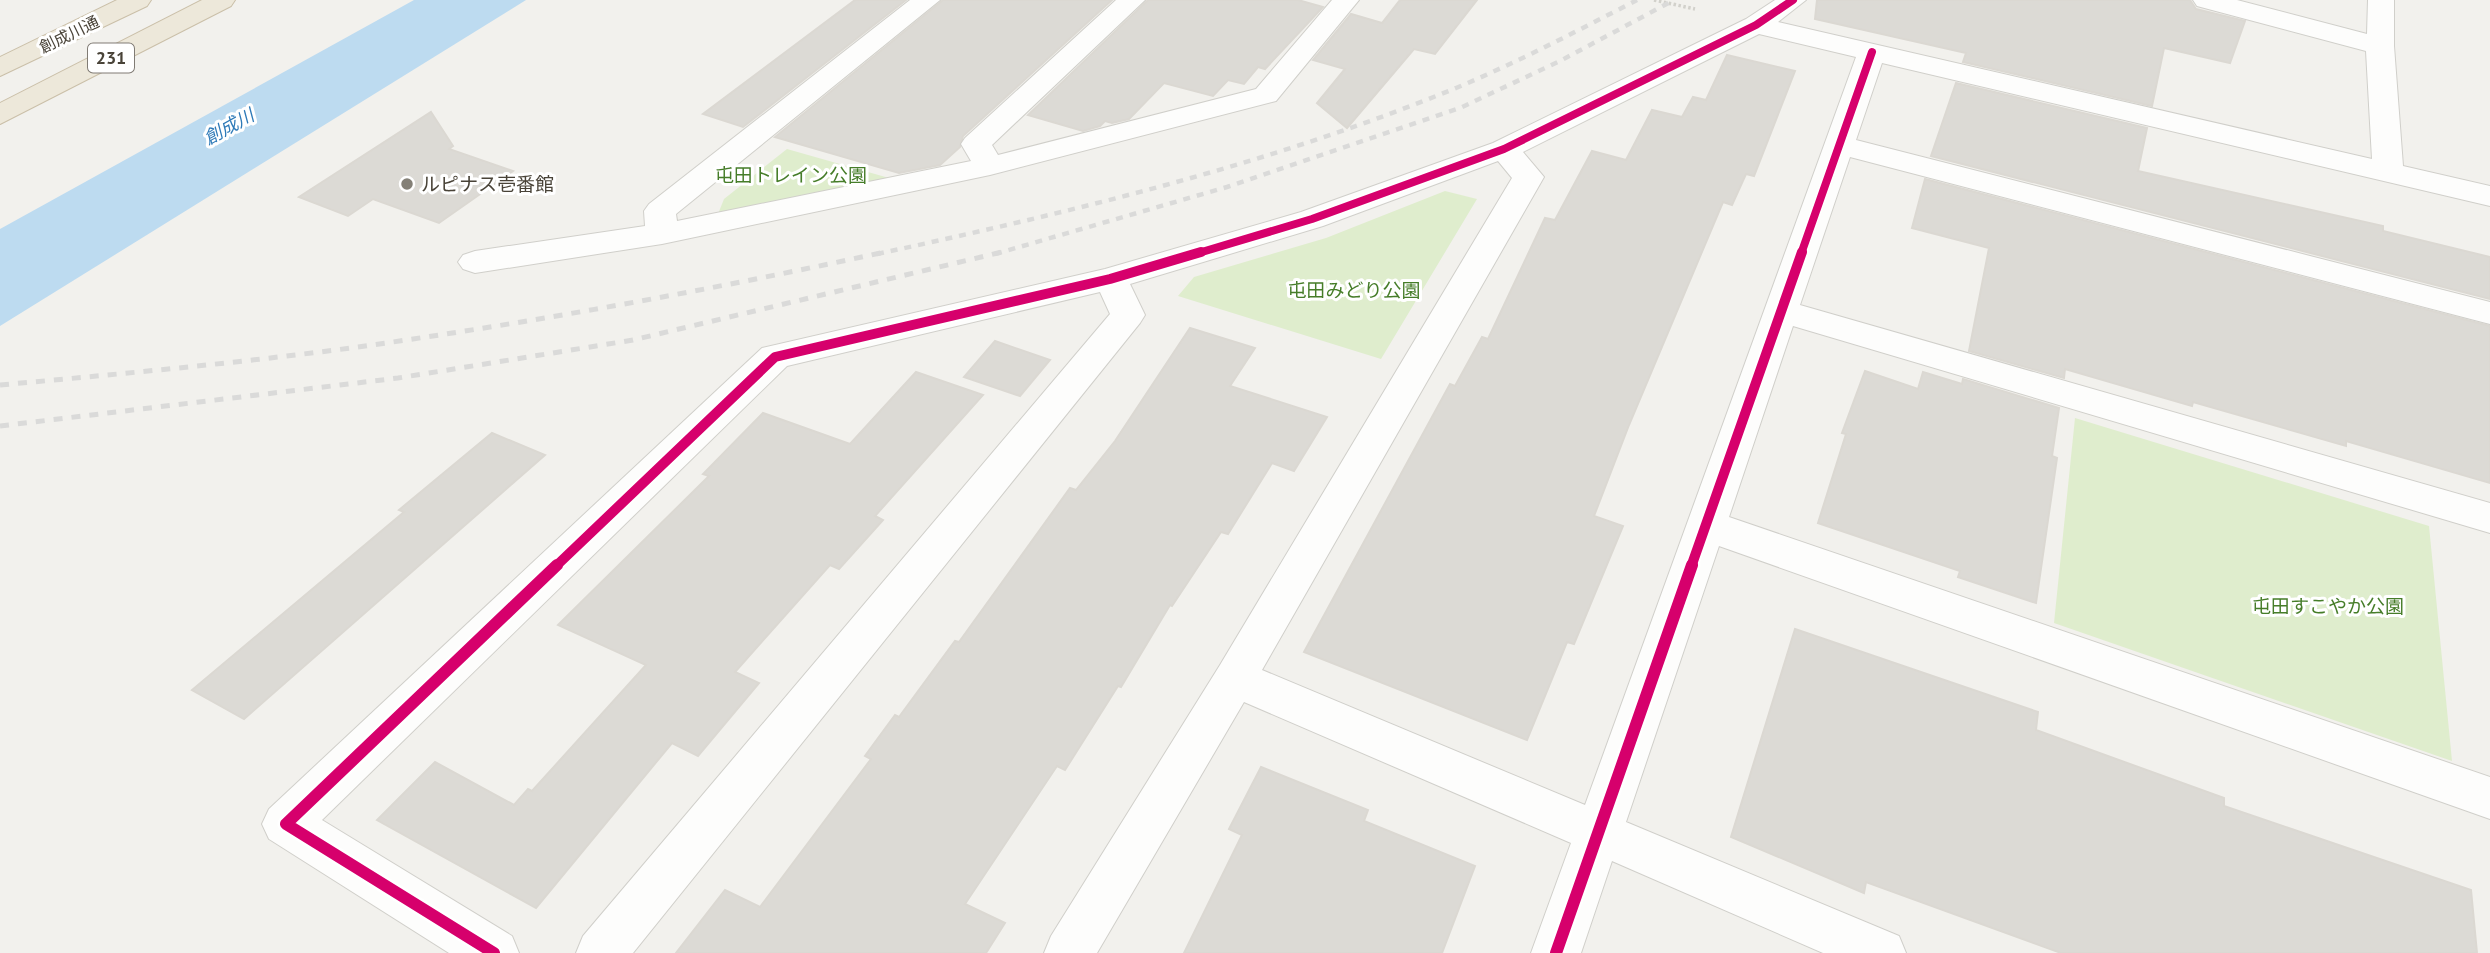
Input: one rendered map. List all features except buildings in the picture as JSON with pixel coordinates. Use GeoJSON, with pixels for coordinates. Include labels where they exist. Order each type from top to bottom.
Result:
{"type":"FeatureCollection","features":[{"type":"Feature","properties":{"kind":"highway","name":"創成川通"},"geometry":{"type":"LineString","coordinates":[[0,68],[138,0]]}},
{"type":"Feature","properties":{"kind":"highway","name":"231"},"geometry":{"type":"LineString","coordinates":[[0,115],[222,0]]}},
{"type":"Feature","properties":{"kind":"street"},"geometry":{"type":"LineString","coordinates":[[662,234],[660,211],[927,0]]}},
{"type":"Feature","properties":{"kind":"street"},"geometry":{"type":"LineString","coordinates":[[990,166],[976,144],[1132,0]]}},
{"type":"Feature","properties":{"kind":"street"},"geometry":{"type":"LineString","coordinates":[[475,262],[662,234],[990,166],[1266,95],[1346,0]]}},
{"type":"Feature","properties":{"kind":"street"},"geometry":{"type":"LineString","coordinates":[[478,949],[286,824],[775,358],[1110,279],[1312,219],[1504,149],[1756,25],[1793,0]]}},
{"type":"Feature","properties":{"kind":"street"},"geometry":{"type":"LineString","coordinates":[[2206,0],[2379,46]]}},
{"type":"Feature","properties":{"kind":"street"},"geometry":{"type":"LineString","coordinates":[[2381,0],[2379,46],[2388,172]]}},
{"type":"Feature","properties":{"kind":"street"},"geometry":{"type":"LineString","coordinates":[[1756,25],[2490,195]]}},
{"type":"Feature","properties":{"kind":"street"},"geometry":{"type":"LineString","coordinates":[[1556,953],[1871,52]]}},
{"type":"Feature","properties":{"kind":"street"},"geometry":{"type":"LineString","coordinates":[[1840,145],[2490,313]]}},
{"type":"Feature","properties":{"kind":"street"},"geometry":{"type":"LineString","coordinates":[[1069,953],[1235,678],[1528,177],[1504,149]]}},
{"type":"Feature","properties":{"kind":"street"},"geometry":{"type":"LineString","coordinates":[[601,953],[1128,315],[1110,279]]}},
{"type":"Feature","properties":{"kind":"street"},"geometry":{"type":"LineString","coordinates":[[1781,311],[2490,518]]}},
{"type":"Feature","properties":{"kind":"street"},"geometry":{"type":"LineString","coordinates":[[1705,525],[2490,798]]}},
{"type":"Feature","properties":{"kind":"street"},"geometry":{"type":"LineString","coordinates":[[1235,678],[1881,953]]}},
{"type":"Feature","properties":{"kind":"path"},"geometry":{"type":"LineString","coordinates":[[1654,0],[1701,10]]}},
{"type":"Feature","properties":{"kind":"green space","name":"屯田トレイン公園"},"geometry":{"type":"Polygon","coordinates":[[[787,149],[889,178],[718,214],[724,199],[787,149]]]}},
{"type":"Feature","properties":{"kind":"green space","name":"屯田みどり公園"},"geometry":{"type":"Polygon","coordinates":[[[1445,191],[1477,199],[1381,359],[1178,296],[1194,277],[1326,238],[1445,191]]]}},
{"type":"Feature","properties":{"kind":"green space","name":"屯田すこやか公園"},"geometry":{"type":"Polygon","coordinates":[[[2075,418],[2429,526],[2452,761],[2054,623],[2075,418]]]}},
{"type":"Feature","properties":{"kind":"water","name":"創成川"},"geometry":{"type":"Polygon","coordinates":[[[414,0],[526,0],[0,326],[0,229],[414,0]]]}},
{"type":"Feature","properties":{"kind":"railway"},"geometry":{"type":"LineString","coordinates":[[877,254],[1097,203],[1243,163],[1315,140],[1456,88],[1637,0]]}},
{"type":"Feature","properties":{"kind":"railway"},"geometry":{"type":"LineString","coordinates":[[1002,252],[1227,187],[1460,108],[1560,61],[1674,0]]}},
{"type":"Feature","properties":{"kind":"railway"},"geometry":{"type":"LineString","coordinates":[[0,385],[358,347],[622,304],[885,252]]}},
{"type":"Feature","properties":{"kind":"railway"},"geometry":{"type":"LineString","coordinates":[[0,426],[398,378],[633,340],[1002,252]]}},
{"type":"Feature","properties":{"kind":"railway"},"geometry":{"type":"LineString","coordinates":[[995,254],[1002,252]]}},
{"type":"Feature","properties":{"kind":"cycle path"},"geometry":{"type":"LineString","coordinates":[[494,953],[286,824],[775,357],[1110,279],[1312,219],[1504,149],[1756,25],[1793,0]]}},
{"type":"Feature","properties":{"kind":"cycle path"},"geometry":{"type":"LineString","coordinates":[[1556,953],[1872,52]]}},
{"type":"Feature","properties":{"kind":"place","name":"ルピナス壱番館"},"geometry":{"type":"Point","coordinates":[407,184]}}]}
